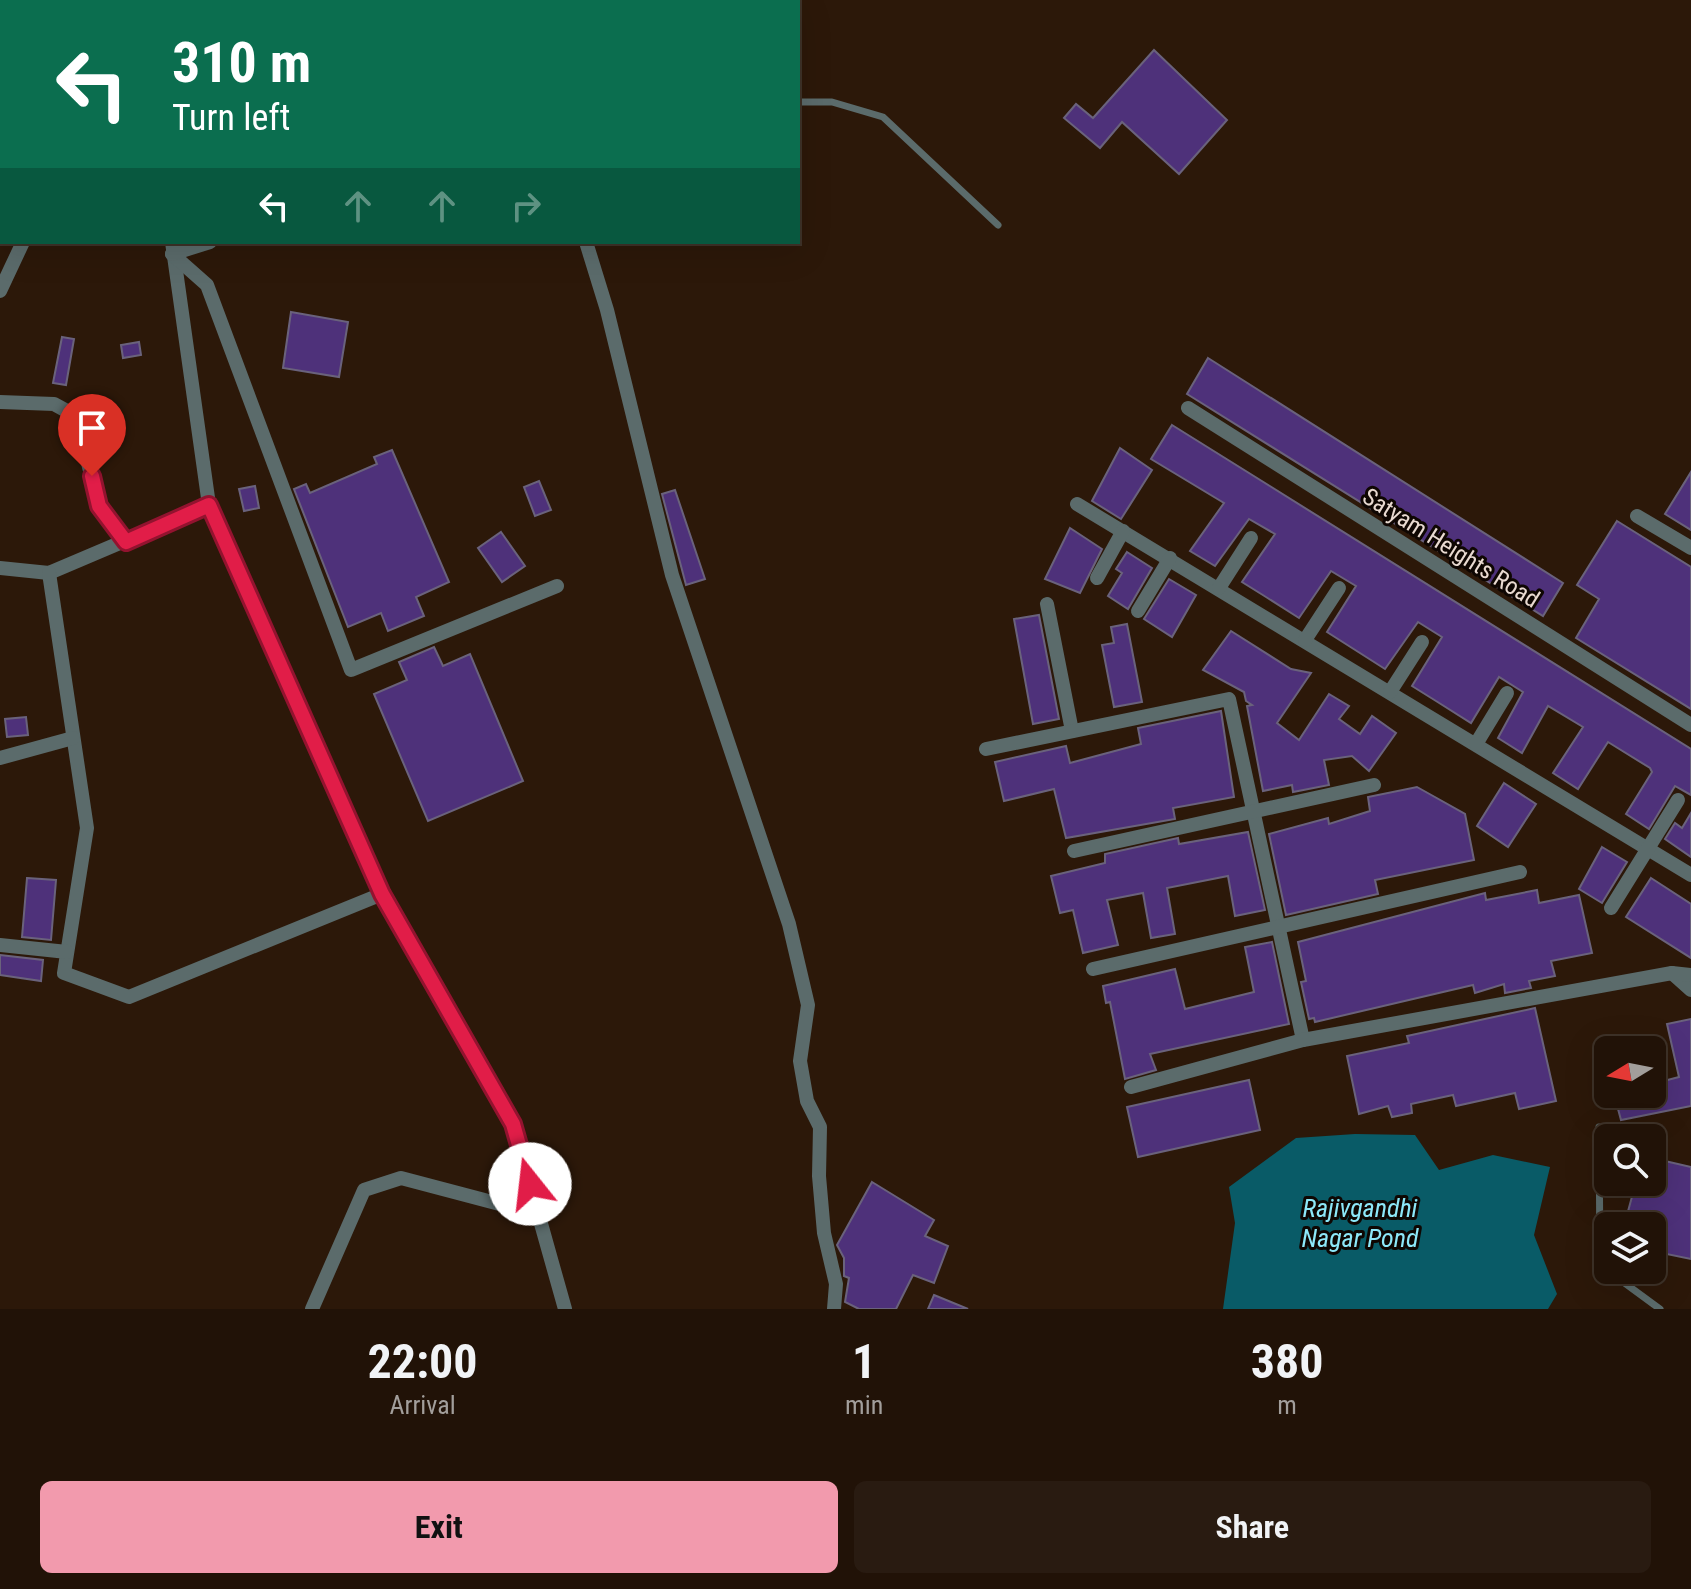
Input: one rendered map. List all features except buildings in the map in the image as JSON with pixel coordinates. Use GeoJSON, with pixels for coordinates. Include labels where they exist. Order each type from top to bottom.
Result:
{"type":"FeatureCollection","features":[{"type":"Feature","properties":{"kind":"street"},"geometry":{"type":"LineString","coordinates":[[0,291],[22,244]]}},
{"type":"Feature","properties":{"kind":"street"},"geometry":{"type":"LineString","coordinates":[[172,248],[197,244]]}},
{"type":"Feature","properties":{"kind":"street"},"geometry":{"type":"LineString","coordinates":[[587,244],[607,310],[672,575],[789,924],[808,1005],[800,1061],[807,1101],[820,1127],[819,1176],[824,1233],[836,1284],[834,1309]]}},
{"type":"Feature","properties":{"kind":"street"},"geometry":{"type":"LineString","coordinates":[[172,248],[209,505],[382,894],[513,1124],[565,1309]]}},
{"type":"Feature","properties":{"kind":"street"},"geometry":{"type":"LineString","coordinates":[[172,248],[207,285],[351,670],[557,586]]}},
{"type":"Feature","properties":{"kind":"street"},"geometry":{"type":"LineString","coordinates":[[0,402],[54,404],[76,416],[99,506],[126,542]]}},
{"type":"Feature","properties":{"kind":"street","name":"Satyam Heights Road"},"geometry":{"type":"LineString","coordinates":[[1188,408],[1691,725]]}},
{"type":"Feature","properties":{"kind":"street"},"geometry":{"type":"LineString","coordinates":[[1077,504],[1691,875]]}},
{"type":"Feature","properties":{"kind":"street"},"geometry":{"type":"LineString","coordinates":[[0,568],[49,573],[209,505]]}},
{"type":"Feature","properties":{"kind":"street"},"geometry":{"type":"LineString","coordinates":[[1637,516],[1691,548]]}},
{"type":"Feature","properties":{"kind":"street"},"geometry":{"type":"LineString","coordinates":[[1097,578],[1123,531]]}},
{"type":"Feature","properties":{"kind":"street"},"geometry":{"type":"LineString","coordinates":[[1219,588],[1251,538]]}},
{"type":"Feature","properties":{"kind":"street"},"geometry":{"type":"LineString","coordinates":[[1138,611],[1170,558]]}},
{"type":"Feature","properties":{"kind":"street"},"geometry":{"type":"LineString","coordinates":[[49,573],[87,828],[64,973],[129,997],[382,894]]}},
{"type":"Feature","properties":{"kind":"street"},"geometry":{"type":"LineString","coordinates":[[1305,640],[1339,588]]}},
{"type":"Feature","properties":{"kind":"street"},"geometry":{"type":"LineString","coordinates":[[1047,604],[1072,731]]}},
{"type":"Feature","properties":{"kind":"street"},"geometry":{"type":"LineString","coordinates":[[1390,692],[1422,642]]}},
{"type":"Feature","properties":{"kind":"street"},"geometry":{"type":"LineString","coordinates":[[1476,744],[1507,693]]}},
{"type":"Feature","properties":{"kind":"street"},"geometry":{"type":"LineString","coordinates":[[986,749],[1229,699],[1303,1040]]}},
{"type":"Feature","properties":{"kind":"street"},"geometry":{"type":"LineString","coordinates":[[0,758],[73,738]]}},
{"type":"Feature","properties":{"kind":"street"},"geometry":{"type":"LineString","coordinates":[[1074,851],[1374,785]]}},
{"type":"Feature","properties":{"kind":"street"},"geometry":{"type":"LineString","coordinates":[[1611,908],[1678,800]]}},
{"type":"Feature","properties":{"kind":"street"},"geometry":{"type":"LineString","coordinates":[[1093,969],[1520,872]]}},
{"type":"Feature","properties":{"kind":"street"},"geometry":{"type":"LineString","coordinates":[[0,945],[67,952]]}},
{"type":"Feature","properties":{"kind":"street"},"geometry":{"type":"LineString","coordinates":[[1672,973],[1691,990]]}},
{"type":"Feature","properties":{"kind":"street"},"geometry":{"type":"LineString","coordinates":[[1131,1087],[1303,1040],[1672,973],[1691,975]]}},
{"type":"Feature","properties":{"kind":"street"},"geometry":{"type":"LineString","coordinates":[[312,1309],[364,1190],[401,1178],[538,1214]]}},
{"type":"Feature","properties":{"kind":"lane"},"geometry":{"type":"LineString","coordinates":[[800,102],[832,102],[883,117],[998,225]]}},
{"type":"Feature","properties":{"kind":"lane"},"geometry":{"type":"LineString","coordinates":[[1600,1196],[1600,1265],[1660,1309]]}},
{"type":"Feature","properties":{"kind":"water","name":"Rajivgandhi Nagar Pond"},"geometry":{"type":"Polygon","coordinates":[[[1355,1134],[1415,1135],[1439,1170],[1493,1155],[1550,1167],[1534,1235],[1557,1294],[1548,1309],[1223,1309],[1235,1223],[1229,1187],[1296,1138],[1355,1134]]]}},
{"type":"Feature","properties":{"kind":"route"},"geometry":{"type":"LineString","coordinates":[[92,476],[99,506],[126,542],[209,505],[382,894],[513,1124],[530,1184]]}}]}
